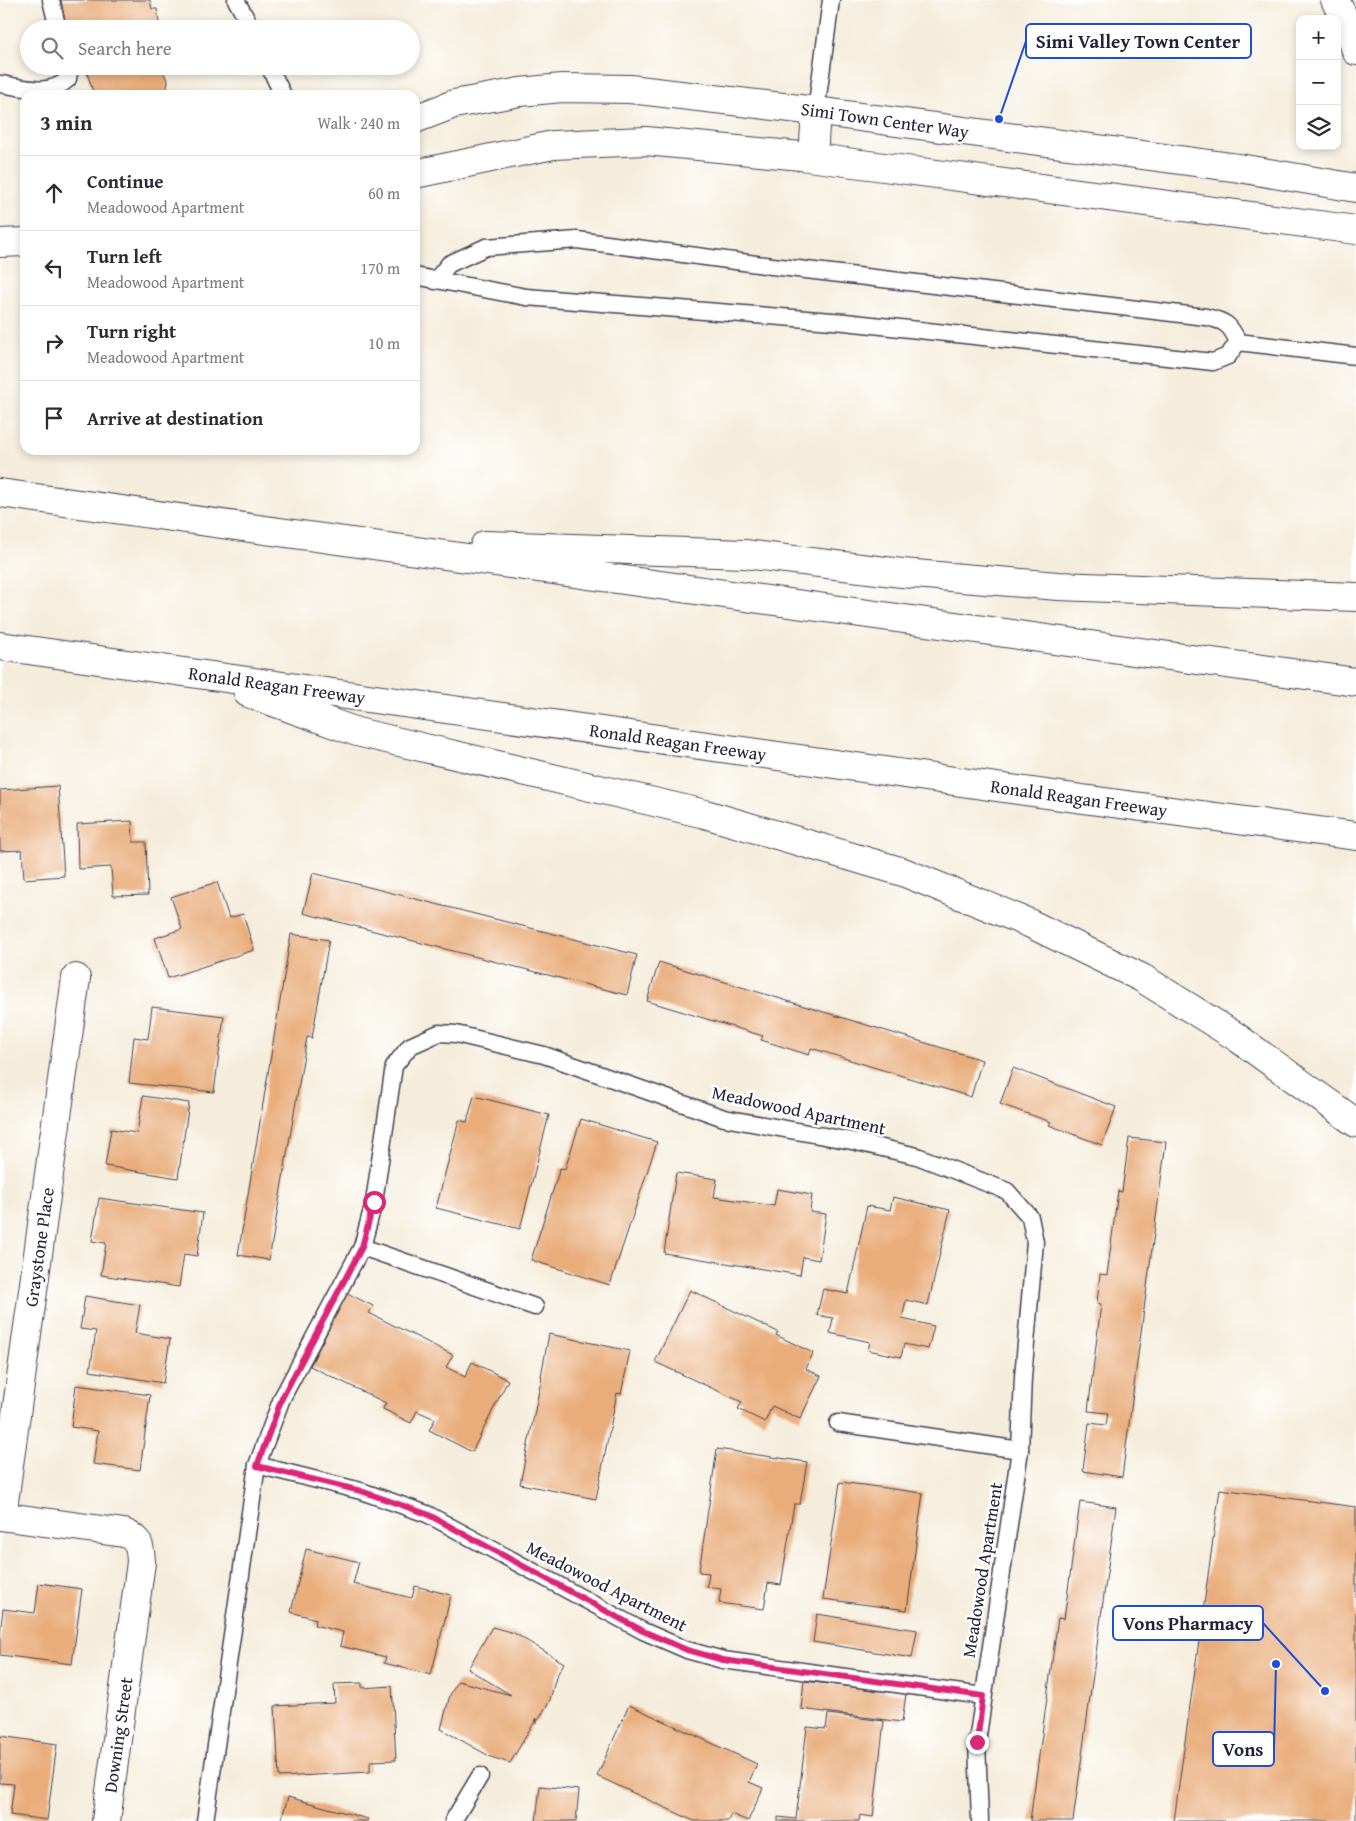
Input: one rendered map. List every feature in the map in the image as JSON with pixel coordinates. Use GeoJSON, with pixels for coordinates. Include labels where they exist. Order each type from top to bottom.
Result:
{"type":"FeatureCollection","features":[{"type":"Feature","properties":{"kind":"main road"},"geometry":{"type":"LineString","coordinates":[[1335,0],[1349,28],[1356,51]]}},
{"type":"Feature","properties":{"kind":"main road","name":"Simi Town Center Way"},"geometry":{"type":"LineString","coordinates":[[420,117],[454,104],[520,92],[562,88],[630,89],[816,111],[1239,168],[1356,188]]}},
{"type":"Feature","properties":{"kind":"main road"},"geometry":{"type":"LineString","coordinates":[[813,157],[816,111]]}},
{"type":"Feature","properties":{"kind":"main road"},"geometry":{"type":"LineString","coordinates":[[420,173],[553,145],[646,141],[813,157],[1356,230]]}},
{"type":"Feature","properties":{"kind":"main road"},"geometry":{"type":"LineString","coordinates":[[0,243],[20,242]]}},
{"type":"Feature","properties":{"kind":"main road"},"geometry":{"type":"LineString","coordinates":[[0,493],[1356,682]]}},
{"type":"Feature","properties":{"kind":"main road"},"geometry":{"type":"LineString","coordinates":[[334,540],[745,554],[902,573],[1058,586],[1356,597]]}},
{"type":"Feature","properties":{"kind":"main road","name":"Ronald Reagan Freeway"},"geometry":{"type":"LineString","coordinates":[[0,646],[1065,797],[1356,836]]}},
{"type":"Feature","properties":{"kind":"main road"},"geometry":{"type":"LineString","coordinates":[[195,674],[357,732],[705,814],[903,872],[1029,923],[1142,978],[1235,1036],[1356,1123]]}},
{"type":"Feature","properties":{"kind":"main road","name":"Graystone Place"},"geometry":{"type":"LineString","coordinates":[[1,1516],[76,978]]}},
{"type":"Feature","properties":{"kind":"main road","name":"Downing Street"},"geometry":{"type":"LineString","coordinates":[[1,1516],[124,1533],[133,1536],[140,1544],[141,1562],[106,1821]]}},
{"type":"Feature","properties":{"kind":"lane"},"geometry":{"type":"LineString","coordinates":[[51,0],[56,20]]}},
{"type":"Feature","properties":{"kind":"lane"},"geometry":{"type":"LineString","coordinates":[[236,0],[247,20]]}},
{"type":"Feature","properties":{"kind":"lane"},"geometry":{"type":"LineString","coordinates":[[816,111],[832,0]]}},
{"type":"Feature","properties":{"kind":"lane"},"geometry":{"type":"LineString","coordinates":[[0,84],[38,89],[53,88],[68,79],[69,75]]}},
{"type":"Feature","properties":{"kind":"lane"},"geometry":{"type":"LineString","coordinates":[[273,75],[281,90]]}},
{"type":"Feature","properties":{"kind":"lane"},"geometry":{"type":"LineString","coordinates":[[435,281],[450,264],[486,247],[577,240],[772,266],[1206,317],[1220,320],[1231,327],[1238,342]]}},
{"type":"Feature","properties":{"kind":"lane"},"geometry":{"type":"LineString","coordinates":[[420,277],[526,297],[845,322],[1213,362],[1228,356],[1238,342]]}},
{"type":"Feature","properties":{"kind":"lane"},"geometry":{"type":"LineString","coordinates":[[1238,342],[1356,356]]}},
{"type":"Feature","properties":{"kind":"lane","name":"Meadowood Apartment"},"geometry":{"type":"LineString","coordinates":[[205,1821],[257,1466],[282,1398],[362,1247],[374,1202],[394,1066],[410,1046],[439,1033],[456,1034],[544,1055],[724,1118],[852,1141],[917,1156],[1007,1191],[1030,1217],[1035,1242],[1022,1377],[1020,1450],[977,1742],[980,1821]]}},
{"type":"Feature","properties":{"kind":"lane"},"geometry":{"type":"LineString","coordinates":[[362,1247],[535,1307]]}},
{"type":"Feature","properties":{"kind":"lane"},"geometry":{"type":"LineString","coordinates":[[838,1423],[1020,1450]]}},
{"type":"Feature","properties":{"kind":"lane","name":"Meadowood Apartment"},"geometry":{"type":"LineString","coordinates":[[257,1466],[361,1491],[427,1514],[643,1631],[687,1650],[723,1660],[983,1696]]}},
{"type":"Feature","properties":{"kind":"lane"},"geometry":{"type":"LineString","coordinates":[[453,1821],[480,1776]]}},
{"type":"Feature","properties":{"kind":"building"},"geometry":{"type":"Polygon","coordinates":[[[61,0],[150,0],[152,9],[157,9],[159,20],[64,20],[61,0]]]}},
{"type":"Feature","properties":{"kind":"building"},"geometry":{"type":"Polygon","coordinates":[[[88,75],[165,75],[168,81],[167,90],[92,90],[88,75]]]}},
{"type":"Feature","properties":{"kind":"building"},"geometry":{"type":"Polygon","coordinates":[[[58,786],[64,876],[24,879],[22,850],[0,851],[0,790],[58,786]]]}},
{"type":"Feature","properties":{"kind":"building"},"geometry":{"type":"Polygon","coordinates":[[[132,821],[133,842],[146,842],[148,895],[113,896],[111,867],[78,869],[77,824],[132,821]]]}},
{"type":"Feature","properties":{"kind":"building"},"geometry":{"type":"Polygon","coordinates":[[[313,873],[637,955],[627,995],[303,913],[313,873]]]}},
{"type":"Feature","properties":{"kind":"building"},"geometry":{"type":"Polygon","coordinates":[[[217,882],[229,918],[243,914],[254,950],[168,978],[155,938],[182,929],[171,897],[217,882]]]}},
{"type":"Feature","properties":{"kind":"building"},"geometry":{"type":"Polygon","coordinates":[[[291,934],[329,940],[312,1038],[307,1037],[269,1260],[238,1255],[291,934]]]}},
{"type":"Feature","properties":{"kind":"building"},"geometry":{"type":"Polygon","coordinates":[[[659,962],[982,1060],[971,1097],[811,1048],[809,1055],[761,1040],[763,1036],[647,1001],[659,962]]]}},
{"type":"Feature","properties":{"kind":"building"},"geometry":{"type":"Polygon","coordinates":[[[152,1007],[224,1016],[214,1092],[129,1083],[134,1037],[148,1039],[152,1007]]]}},
{"type":"Feature","properties":{"kind":"building"},"geometry":{"type":"Polygon","coordinates":[[[1013,1068],[1116,1107],[1102,1145],[1049,1125],[1051,1122],[1000,1104],[1013,1068]]]}},
{"type":"Feature","properties":{"kind":"building"},"geometry":{"type":"Polygon","coordinates":[[[143,1096],[189,1103],[178,1178],[105,1166],[111,1129],[137,1133],[143,1096]]]}},
{"type":"Feature","properties":{"kind":"building"},"geometry":{"type":"Polygon","coordinates":[[[474,1096],[549,1115],[520,1229],[436,1208],[459,1120],[467,1122],[474,1096]]]}},
{"type":"Feature","properties":{"kind":"building"},"geometry":{"type":"Polygon","coordinates":[[[581,1119],[657,1142],[610,1285],[531,1260],[560,1168],[565,1169],[581,1119]]]}},
{"type":"Feature","properties":{"kind":"building"},"geometry":{"type":"Polygon","coordinates":[[[1129,1138],[1166,1142],[1122,1477],[1083,1471],[1089,1423],[1106,1425],[1108,1413],[1088,1411],[1101,1304],[1097,1303],[1100,1274],[1107,1275],[1118,1191],[1122,1192],[1129,1138]]]}},
{"type":"Feature","properties":{"kind":"building"},"geometry":{"type":"Polygon","coordinates":[[[676,1173],[717,1179],[714,1197],[774,1206],[777,1189],[812,1195],[810,1212],[826,1214],[819,1260],[803,1257],[800,1275],[664,1253],[676,1173]]]}},
{"type":"Feature","properties":{"kind":"building"},"geometry":{"type":"Polygon","coordinates":[[[893,1197],[950,1210],[928,1305],[906,1300],[902,1319],[934,1326],[928,1349],[904,1344],[901,1357],[868,1350],[870,1342],[830,1333],[833,1318],[817,1315],[823,1289],[848,1294],[867,1206],[890,1210],[893,1197]]]}},
{"type":"Feature","properties":{"kind":"building"},"geometry":{"type":"Polygon","coordinates":[[[99,1198],[203,1213],[197,1256],[184,1254],[179,1287],[101,1275],[106,1243],[92,1241],[99,1198]]]}},
{"type":"Feature","properties":{"kind":"building"},"geometry":{"type":"Polygon","coordinates":[[[690,1290],[778,1332],[776,1335],[813,1353],[806,1369],[821,1376],[800,1419],[772,1406],[765,1422],[738,1409],[742,1402],[655,1362],[690,1290]]]}},
{"type":"Feature","properties":{"kind":"building"},"geometry":{"type":"Polygon","coordinates":[[[347,1293],[373,1306],[369,1313],[453,1355],[446,1367],[465,1377],[472,1362],[508,1380],[472,1452],[429,1430],[435,1419],[417,1411],[411,1423],[383,1409],[386,1403],[310,1366],[347,1293]]]}},
{"type":"Feature","properties":{"kind":"building"},"geometry":{"type":"Polygon","coordinates":[[[85,1296],[140,1305],[135,1333],[170,1339],[163,1383],[90,1371],[96,1331],[80,1329],[85,1296]]]}},
{"type":"Feature","properties":{"kind":"building"},"geometry":{"type":"Polygon","coordinates":[[[549,1334],[630,1351],[621,1394],[617,1393],[596,1499],[520,1484],[549,1334]]]}},
{"type":"Feature","properties":{"kind":"building"},"geometry":{"type":"Polygon","coordinates":[[[76,1385],[150,1395],[140,1470],[93,1464],[98,1431],[71,1427],[76,1385]]]}},
{"type":"Feature","properties":{"kind":"building"},"geometry":{"type":"Polygon","coordinates":[[[717,1449],[807,1462],[800,1504],[794,1504],[781,1585],[768,1583],[764,1609],[719,1603],[721,1589],[707,1587],[709,1573],[699,1572],[717,1449]]]}},
{"type":"Feature","properties":{"kind":"building"},"geometry":{"type":"Polygon","coordinates":[[[840,1482],[923,1493],[907,1610],[823,1599],[840,1482]]]}},
{"type":"Feature","properties":{"kind":"building"},"geometry":{"type":"Polygon","coordinates":[[[1220,1489],[1356,1507],[1356,1821],[1174,1821],[1220,1489]]]}},
{"type":"Feature","properties":{"kind":"building"},"geometry":{"type":"Polygon","coordinates":[[[1080,1502],[1116,1507],[1073,1821],[1030,1821],[1058,1618],[1064,1619],[1080,1502]]]}},
{"type":"Feature","properties":{"kind":"building"},"geometry":{"type":"Polygon","coordinates":[[[306,1549],[359,1562],[353,1584],[412,1598],[415,1586],[451,1595],[431,1675],[384,1663],[386,1657],[340,1646],[343,1632],[314,1625],[316,1619],[291,1612],[306,1549]]]}},
{"type":"Feature","properties":{"kind":"building"},"geometry":{"type":"Polygon","coordinates":[[[39,1583],[82,1589],[72,1664],[0,1655],[3,1609],[35,1613],[39,1583]]]}},
{"type":"Feature","properties":{"kind":"building"},"geometry":{"type":"Polygon","coordinates":[[[817,1614],[917,1630],[912,1658],[813,1642],[817,1614]]]}},
{"type":"Feature","properties":{"kind":"building"},"geometry":{"type":"Polygon","coordinates":[[[492,1627],[514,1633],[564,1663],[556,1677],[550,1700],[510,1763],[491,1757],[441,1729],[450,1695],[458,1681],[511,1695],[468,1669],[492,1627]]]}},
{"type":"Feature","properties":{"kind":"building"},"geometry":{"type":"Polygon","coordinates":[[[804,1681],[906,1694],[902,1722],[801,1709],[804,1681]]]}},
{"type":"Feature","properties":{"kind":"building"},"geometry":{"type":"Polygon","coordinates":[[[362,1683],[362,1688],[392,1686],[396,1760],[370,1761],[370,1772],[279,1777],[275,1706],[335,1703],[334,1684],[362,1683]]]}},
{"type":"Feature","properties":{"kind":"building"},"geometry":{"type":"Polygon","coordinates":[[[629,1705],[757,1764],[749,1782],[763,1788],[748,1821],[731,1814],[728,1821],[694,1821],[597,1776],[629,1705]]]}},
{"type":"Feature","properties":{"kind":"building"},"geometry":{"type":"Polygon","coordinates":[[[828,1714],[884,1721],[873,1817],[860,1815],[859,1821],[778,1821],[778,1817],[796,1819],[807,1727],[826,1729],[828,1714]]]}},
{"type":"Feature","properties":{"kind":"building"},"geometry":{"type":"Polygon","coordinates":[[[0,1736],[57,1744],[47,1820],[10,1815],[14,1784],[0,1783],[0,1736]]]}},
{"type":"Feature","properties":{"kind":"building"},"geometry":{"type":"Polygon","coordinates":[[[540,1786],[579,1790],[576,1821],[536,1821],[540,1786]]]}},
{"type":"Feature","properties":{"kind":"building"},"geometry":{"type":"Polygon","coordinates":[[[288,1797],[368,1819],[367,1821],[281,1821],[288,1797]]]}},
{"type":"Feature","properties":{"kind":"place","name":"Simi Valley Town Center"},"geometry":{"type":"Point","coordinates":[999,119]}},
{"type":"Feature","properties":{"kind":"place","name":"Vons"},"geometry":{"type":"Point","coordinates":[1276,1664]}},
{"type":"Feature","properties":{"kind":"place","name":"Vons Pharmacy"},"geometry":{"type":"Point","coordinates":[1325,1691]}},
{"type":"Feature","properties":{"kind":"route"},"geometry":{"type":"LineString","coordinates":[[374,1202],[362,1247],[282,1398],[257,1466],[361,1491],[427,1514],[643,1631],[687,1650],[723,1660],[983,1696],[977,1742]]}}]}
